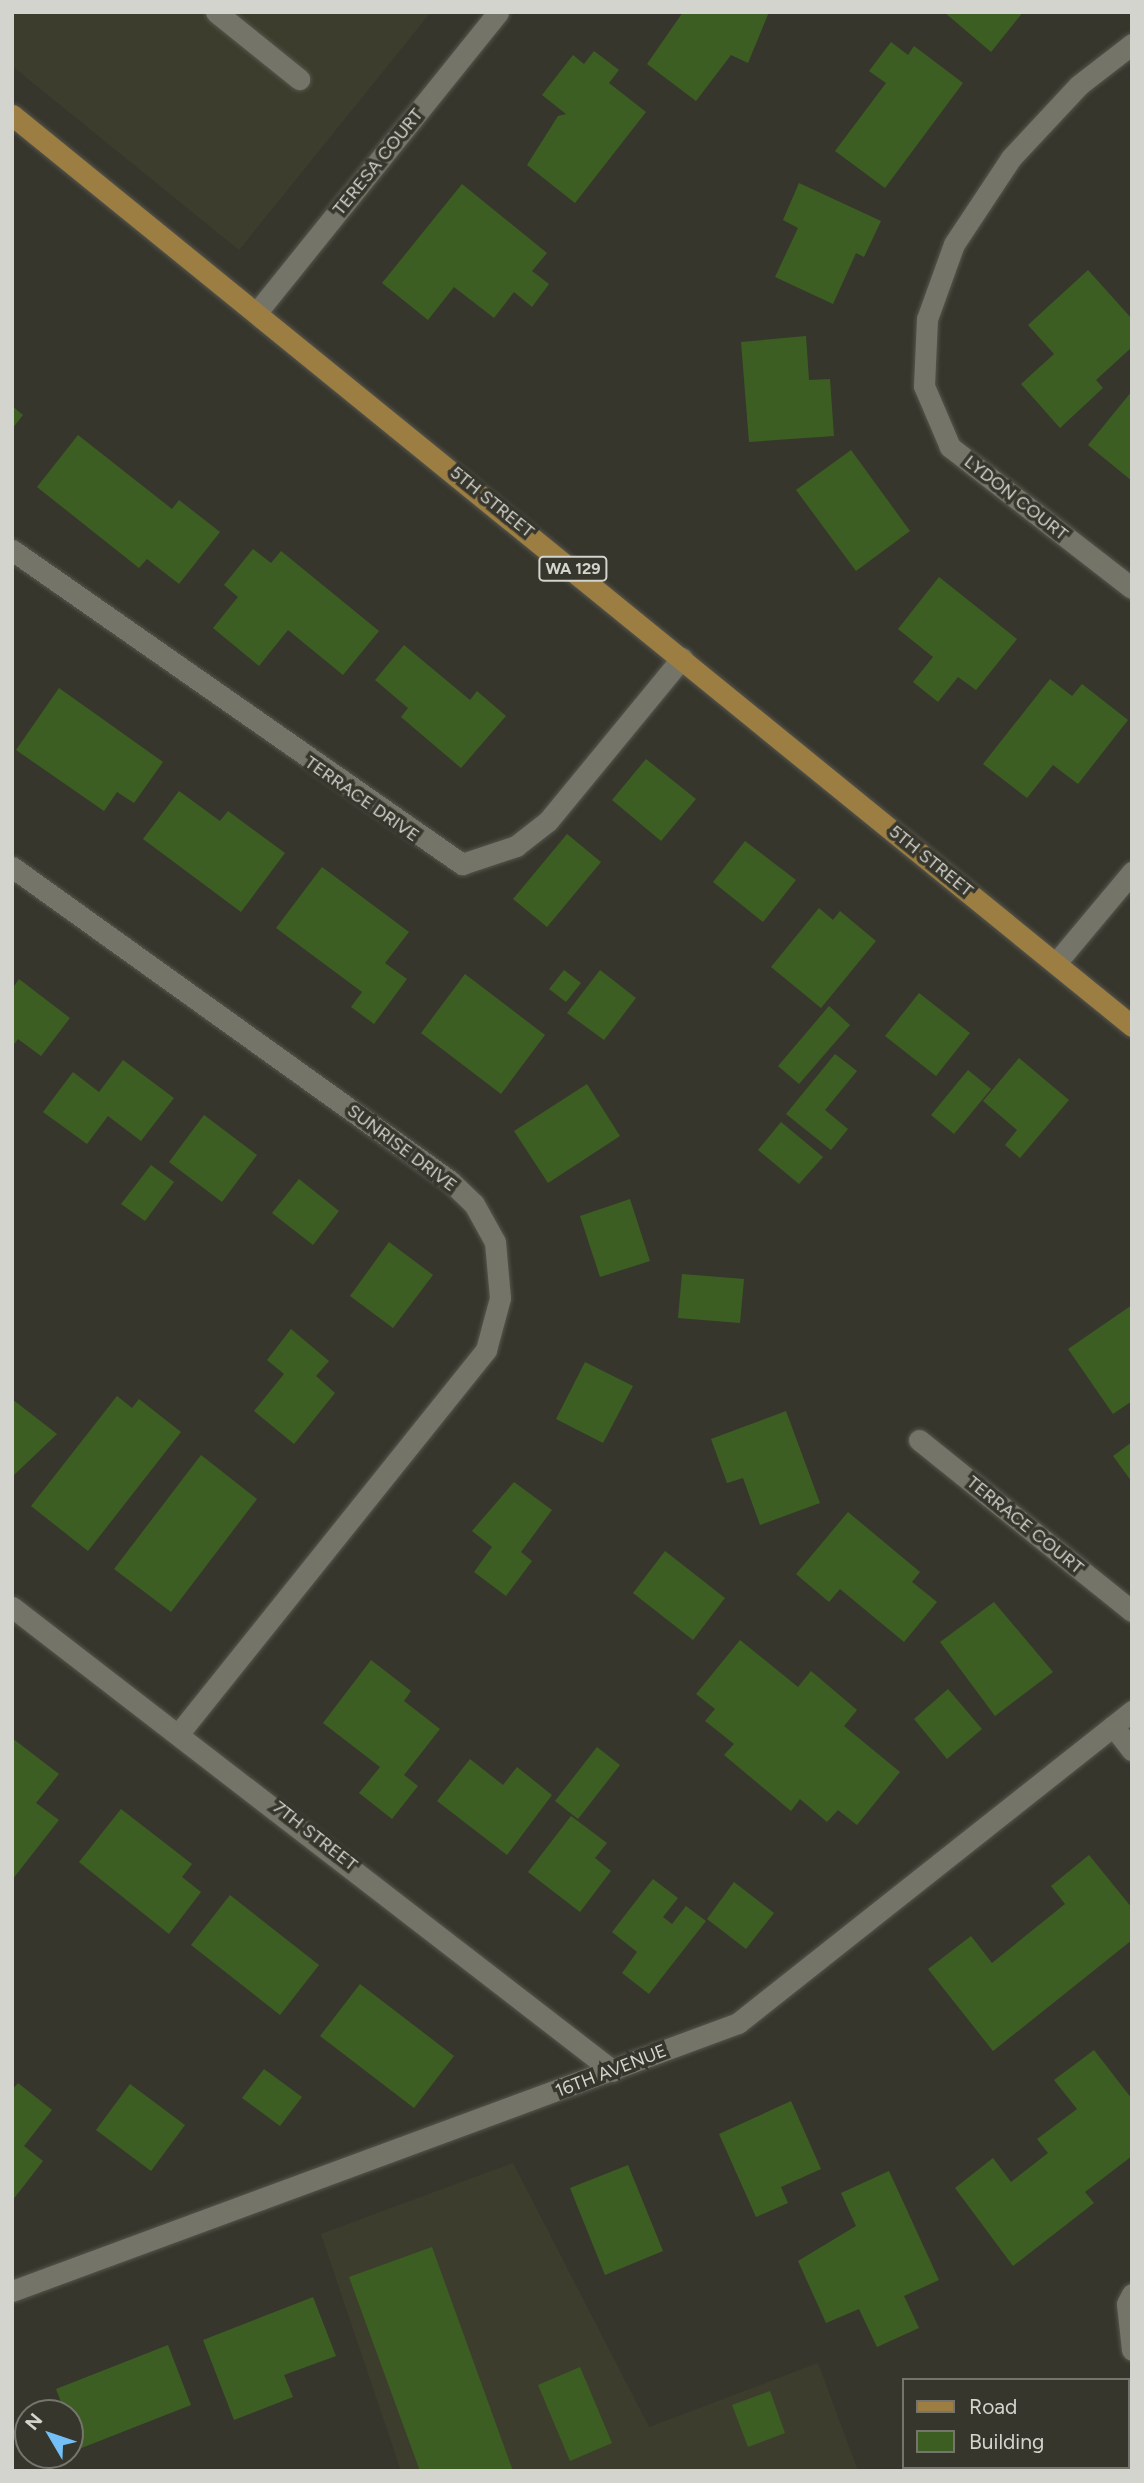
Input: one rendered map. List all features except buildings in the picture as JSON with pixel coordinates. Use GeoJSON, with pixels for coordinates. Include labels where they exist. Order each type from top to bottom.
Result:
{"type":"FeatureCollection","features":[{"type":"Feature","properties":{"kind":"main road","name":"5TH STREET"},"geometry":{"type":"LineString","coordinates":[[12,115],[258,311],[1132,1026]]}},
{"type":"Feature","properties":{"kind":"street"},"geometry":{"type":"LineString","coordinates":[[216,12],[299,79]]}},
{"type":"Feature","properties":{"kind":"street","name":"TERESA COURT"},"geometry":{"type":"LineString","coordinates":[[258,311],[498,12]]}},
{"type":"Feature","properties":{"kind":"street","name":"LYDON COURT"},"geometry":{"type":"LineString","coordinates":[[1132,44],[1079,85],[1011,158],[954,244],[927,319],[924,387],[950,447],[1132,588]]}},
{"type":"Feature","properties":{"kind":"street","name":"TERRACE DRIVE"},"geometry":{"type":"LineString","coordinates":[[12,550],[462,864],[498,855],[548,821],[682,658]]}},
{"type":"Feature","properties":{"kind":"street","name":"SUNRISE DRIVE"},"geometry":{"type":"LineString","coordinates":[[12,867],[450,1181],[474,1204],[495,1242],[499,1298],[486,1350],[181,1731]]}},
{"type":"Feature","properties":{"kind":"street"},"geometry":{"type":"LineString","coordinates":[[1056,963],[1132,872]]}},
{"type":"Feature","properties":{"kind":"street","name":"TERRACE COURT"},"geometry":{"type":"LineString","coordinates":[[919,1440],[1132,1611]]}},
{"type":"Feature","properties":{"kind":"street","name":"7TH STREET"},"geometry":{"type":"LineString","coordinates":[[12,1607],[181,1731],[613,2071]]}},
{"type":"Feature","properties":{"kind":"street","name":"16TH AVENUE"},"geometry":{"type":"LineString","coordinates":[[12,2291],[738,2023],[1132,1712]]}},
{"type":"Feature","properties":{"kind":"street"},"geometry":{"type":"LineString","coordinates":[[1113,1726],[1132,1750]]}},
{"type":"Feature","properties":{"kind":"street"},"geometry":{"type":"LineString","coordinates":[[1132,2294],[1127,2304],[1132,2350]]}},
{"type":"Feature","properties":{"kind":"shaded area"},"geometry":{"type":"Polygon","coordinates":[[[12,12],[431,12],[239,250],[12,66],[12,12]]]}},
{"type":"Feature","properties":{"kind":"shaded area"},"geometry":{"type":"Polygon","coordinates":[[[513,2163],[649,2427],[818,2363],[858,2471],[401,2471],[321,2234],[513,2163]]]}}]}
